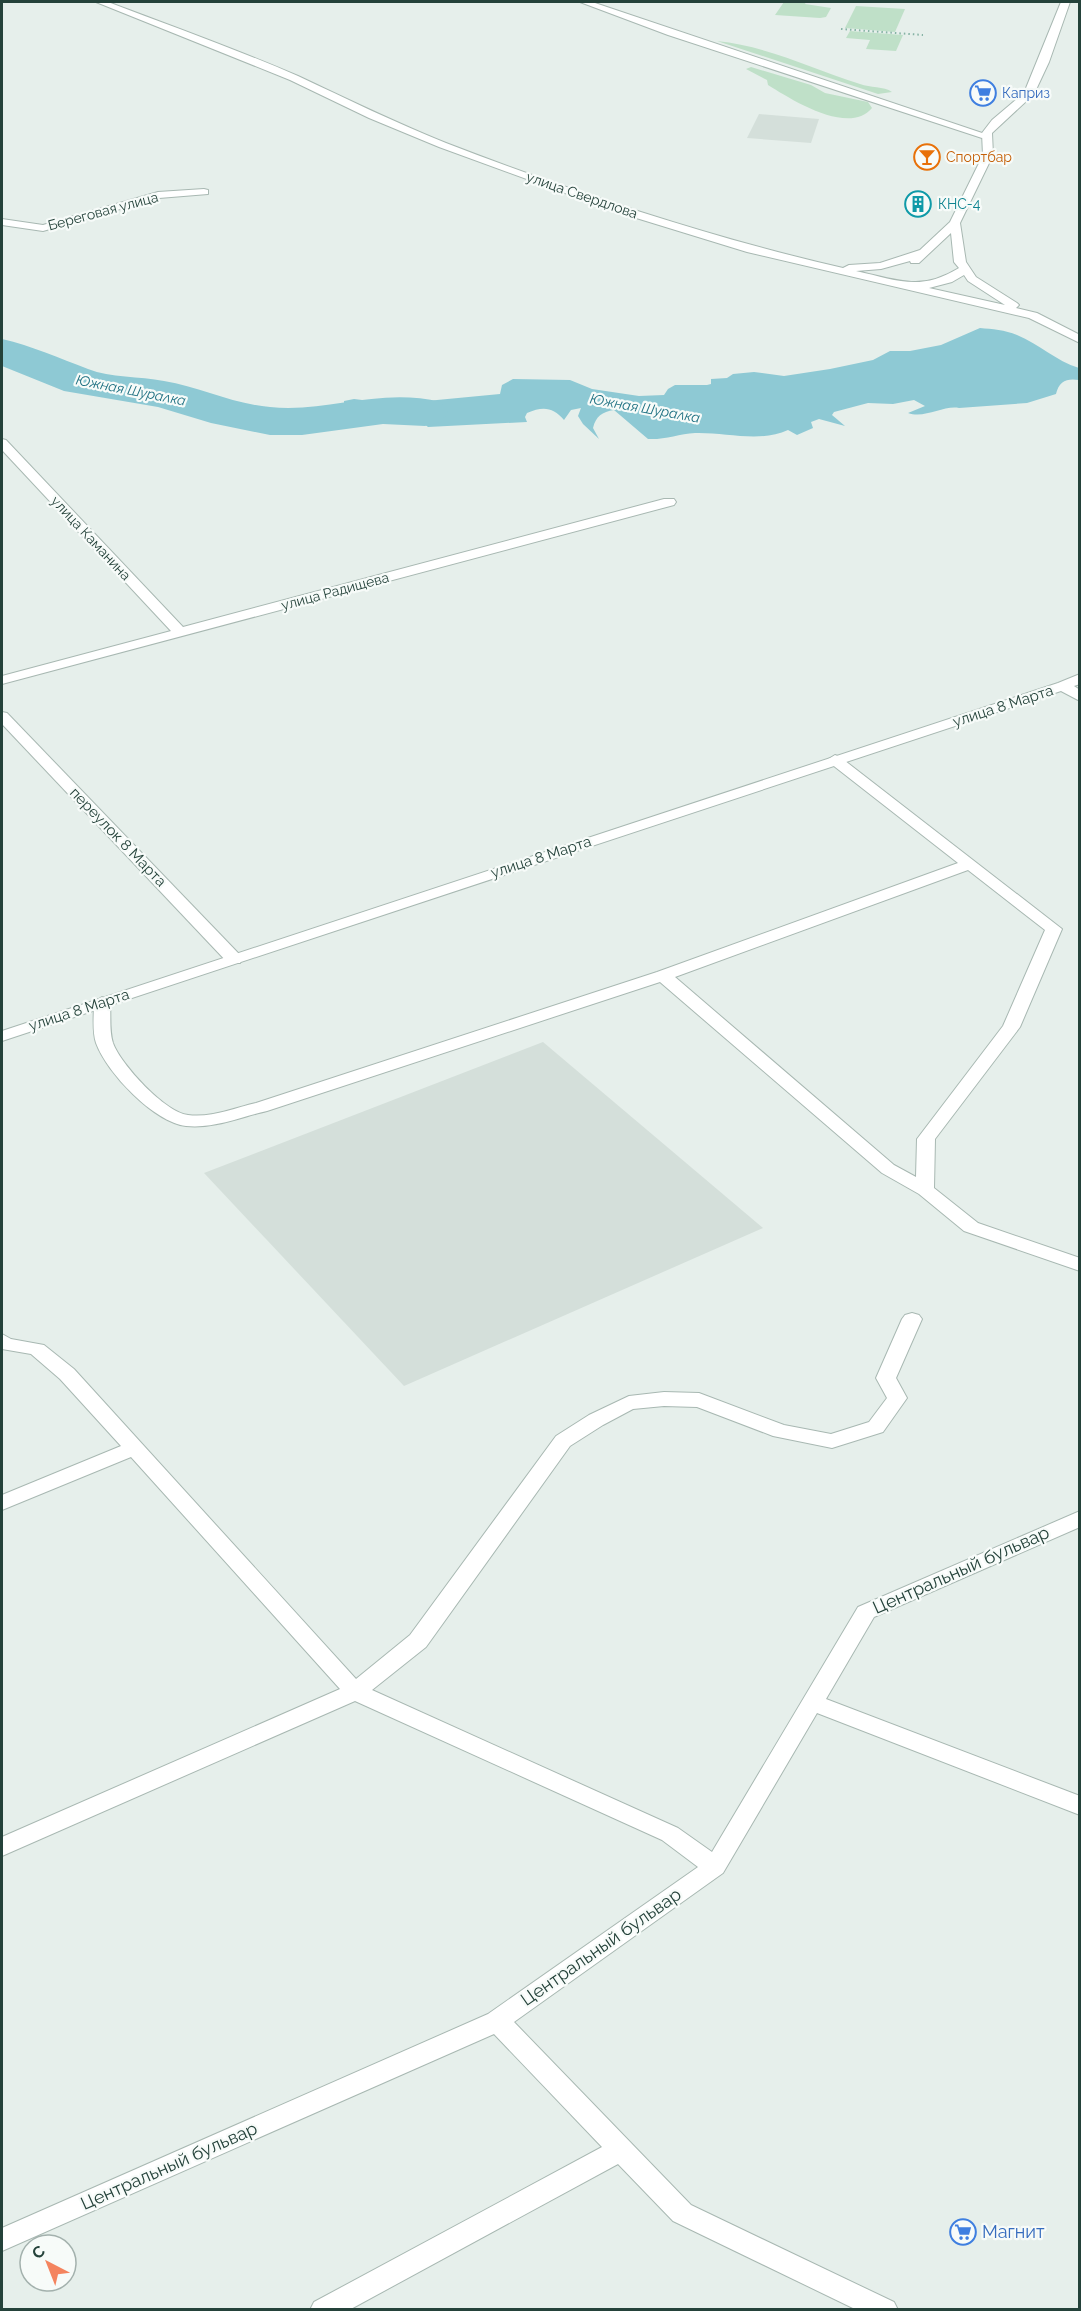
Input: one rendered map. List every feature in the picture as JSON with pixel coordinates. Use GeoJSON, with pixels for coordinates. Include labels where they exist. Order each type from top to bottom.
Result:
{"type":"FeatureCollection","features":[{"type":"Feature","properties":{"kind":"street","name":"улица Свердлова"},"geometry":{"type":"LineString","coordinates":[[101,2],[293,78],[415,134],[624,211],[751,250],[1034,315],[1080,340]]}},
{"type":"Feature","properties":{"kind":"street"},"geometry":{"type":"LineString","coordinates":[[585,2],[671,33],[901,103],[986,136]]}},
{"type":"Feature","properties":{"kind":"street"},"geometry":{"type":"LineString","coordinates":[[890,283],[955,223],[988,155],[986,136],[990,128],[1016,109],[1029,94],[1066,2]]}},
{"type":"Feature","properties":{"kind":"street","name":"Береговая улица"},"geometry":{"type":"LineString","coordinates":[[2,222],[43,228],[158,195],[204,192]]}},
{"type":"Feature","properties":{"kind":"street"},"geometry":{"type":"LineString","coordinates":[[955,223],[960,262],[964,270],[996,296],[1034,315]]}},
{"type":"Feature","properties":{"kind":"street"},"geometry":{"type":"LineString","coordinates":[[821,267],[853,269],[881,266],[923,253]]}},
{"type":"Feature","properties":{"kind":"street"},"geometry":{"type":"LineString","coordinates":[[903,286],[923,286],[948,280],[964,270]]}},
{"type":"Feature","properties":{"kind":"street","name":"улица Каманина"},"geometry":{"type":"LineString","coordinates":[[2,443],[181,633]]}},
{"type":"Feature","properties":{"kind":"street","name":"улица Радищева"},"geometry":{"type":"LineString","coordinates":[[2,680],[669,502]]}},
{"type":"Feature","properties":{"kind":"street","name":"улица 8 Марта"},"geometry":{"type":"LineString","coordinates":[[2,1036],[1063,686],[1080,678]]}},
{"type":"Feature","properties":{"kind":"street"},"geometry":{"type":"LineString","coordinates":[[1063,686],[1080,697]]}},
{"type":"Feature","properties":{"kind":"street","name":"переулок 8 Марта"},"geometry":{"type":"LineString","coordinates":[[2,716],[234,959]]}},
{"type":"Feature","properties":{"kind":"street"},"geometry":{"type":"LineString","coordinates":[[835,760],[1054,929],[1011,1027],[926,1139],[925,1190]]}},
{"type":"Feature","properties":{"kind":"street"},"geometry":{"type":"LineString","coordinates":[[102,1002],[105,1044],[136,1087],[168,1113],[182,1120],[200,1120],[261,1107],[663,976],[970,864]]}},
{"type":"Feature","properties":{"kind":"street"},"geometry":{"type":"LineString","coordinates":[[663,976],[888,1169],[925,1190],[971,1227],[1080,1265]]}},
{"type":"Feature","properties":{"kind":"street"},"geometry":{"type":"LineString","coordinates":[[2,1847],[355,1692],[418,1641],[563,1441],[629,1403],[664,1399],[699,1400],[780,1431],[832,1441],[876,1427],[897,1398],[886,1378],[912,1319]]}},
{"type":"Feature","properties":{"kind":"street"},"geometry":{"type":"LineString","coordinates":[[2,1340],[5,1344],[37,1349],[67,1374],[355,1692],[670,1834],[715,1866]]}},
{"type":"Feature","properties":{"kind":"street"},"geometry":{"type":"LineString","coordinates":[[2,1503],[134,1448]]}},
{"type":"Feature","properties":{"kind":"street","name":"Центральный бульвар"},"geometry":{"type":"LineString","coordinates":[[2,2240],[497,2021],[715,1866],[866,1612],[1080,1518]]}},
{"type":"Feature","properties":{"kind":"street"},"geometry":{"type":"LineString","coordinates":[[812,1702],[1080,1806]]}},
{"type":"Feature","properties":{"kind":"street"},"geometry":{"type":"LineString","coordinates":[[497,2021],[682,2213],[885,2310]]}},
{"type":"Feature","properties":{"kind":"street"},"geometry":{"type":"LineString","coordinates":[[323,2310],[621,2150]]}},
{"type":"Feature","properties":{"kind":"path"},"geometry":{"type":"LineString","coordinates":[[841,29],[923,35]]}},
{"type":"Feature","properties":{"kind":"shaded area"},"geometry":{"type":"Polygon","coordinates":[[[759,114],[819,119],[811,143],[747,138],[759,114]]]}},
{"type":"Feature","properties":{"kind":"shaded area"},"geometry":{"type":"Polygon","coordinates":[[[543,1042],[763,1228],[404,1386],[204,1173],[543,1042]]]}},
{"type":"Feature","properties":{"kind":"green space"},"geometry":{"type":"Polygon","coordinates":[[[784,2],[806,2],[805,4],[831,8],[826,17],[820,18],[775,15],[784,2]]]}},
{"type":"Feature","properties":{"kind":"green space"},"geometry":{"type":"Polygon","coordinates":[[[856,6],[905,9],[895,32],[845,28],[856,6]]]}},
{"type":"Feature","properties":{"kind":"green space"},"geometry":{"type":"Polygon","coordinates":[[[850,31],[903,35],[896,51],[866,49],[870,40],[846,38],[850,31]]]}},
{"type":"Feature","properties":{"kind":"green space"},"geometry":{"type":"Polygon","coordinates":[[[717,41],[772,53],[860,84],[892,92],[878,94],[717,41]]]}},
{"type":"Feature","properties":{"kind":"green space"},"geometry":{"type":"Polygon","coordinates":[[[751,67],[811,85],[825,93],[868,102],[872,108],[862,116],[849,118],[820,113],[768,85],[767,80],[746,69],[751,67]]]}},
{"type":"Feature","properties":{"kind":"water"},"geometry":{"type":"Polygon","coordinates":[[[980,328],[1008,332],[1025,339],[1079,368],[1079,380],[1064,381],[1056,394],[1027,403],[947,408],[914,414],[908,413],[925,406],[914,400],[893,404],[868,403],[834,412],[832,415],[845,426],[819,419],[811,422],[813,428],[797,435],[788,430],[766,436],[695,433],[648,439],[614,410],[603,413],[596,420],[593,428],[599,439],[578,416],[581,408],[571,410],[564,420],[552,410],[538,409],[527,413],[525,417],[527,422],[428,427],[409,417],[336,416],[353,407],[344,405],[344,401],[354,399],[395,404],[500,394],[502,385],[513,379],[570,380],[592,389],[639,396],[664,395],[675,385],[707,385],[711,384],[711,379],[727,378],[733,374],[754,372],[784,376],[873,360],[890,351],[910,351],[941,345],[980,328]]]}},
{"type":"Feature","properties":{"kind":"waterway","name":"Южная Шуралка"},"geometry":{"type":"LineString","coordinates":[[2,352],[32,361],[80,382],[164,394],[227,413],[270,421],[302,421],[383,410],[425,412]]}},
{"type":"Feature","properties":{"kind":"place","name":"Каприз"},"geometry":{"type":"Point","coordinates":[983,93]}},
{"type":"Feature","properties":{"kind":"place","name":"Спортбар"},"geometry":{"type":"Point","coordinates":[927,157]}},
{"type":"Feature","properties":{"kind":"place","name":"КНС-4"},"geometry":{"type":"Point","coordinates":[918,204]}},
{"type":"Feature","properties":{"kind":"place","name":"Магнит"},"geometry":{"type":"Point","coordinates":[963,2232]}}]}
